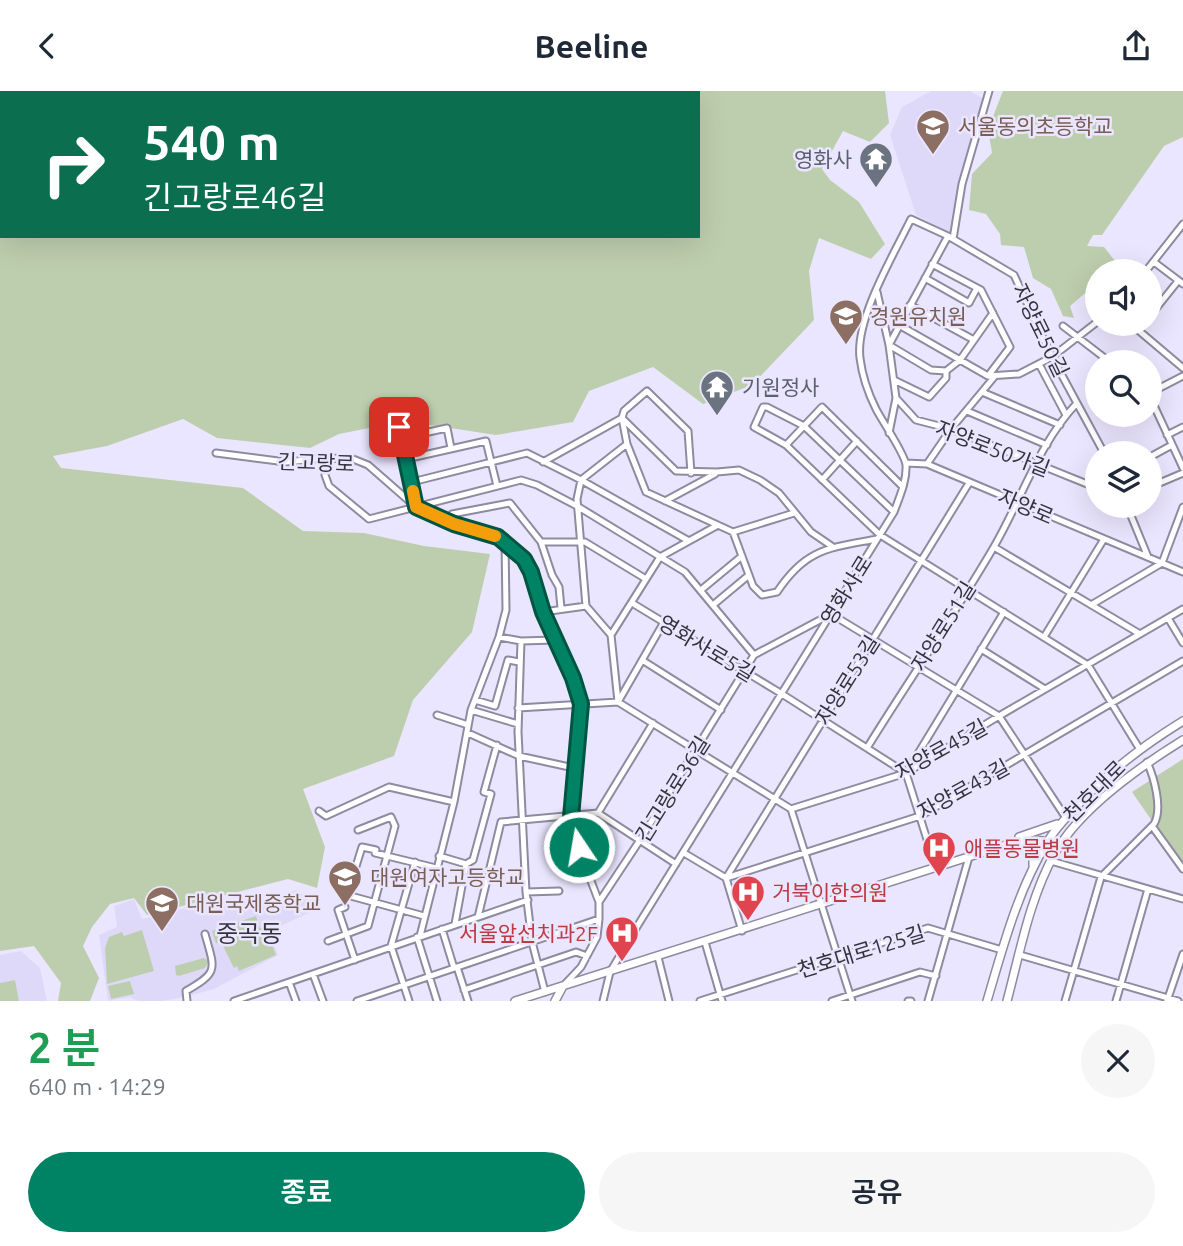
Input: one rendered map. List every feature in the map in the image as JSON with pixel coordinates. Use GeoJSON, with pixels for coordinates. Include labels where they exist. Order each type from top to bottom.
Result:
{"type":"FeatureCollection","features":[{"type":"Feature","properties":{"kind":"main road","name":"천호대로"},"geometry":{"type":"LineString","coordinates":[[987,1001],[1002,950],[1033,868],[1048,841],[1064,819],[1109,773],[1139,748],[1183,721]]}},
{"type":"Feature","properties":{"kind":"main road","name":"천호대로"},"geometry":{"type":"LineString","coordinates":[[1007,1001],[1035,902],[1051,861],[1060,846],[1103,799],[1147,762],[1183,740]]}},
{"type":"Feature","properties":{"kind":"main road"},"geometry":{"type":"LineString","coordinates":[[1006,845],[1064,819]]}},
{"type":"Feature","properties":{"kind":"main road"},"geometry":{"type":"LineString","coordinates":[[515,1001],[1006,845],[1048,841],[1060,846]]}},
{"type":"Feature","properties":{"kind":"main road"},"geometry":{"type":"LineString","coordinates":[[1006,845],[1023,845],[1029,848],[1033,855],[1033,868]]}},
{"type":"Feature","properties":{"kind":"main road","name":"긴고랑로"},"geometry":{"type":"LineString","coordinates":[[555,1001],[562,988]]}},
{"type":"Feature","properties":{"kind":"street"},"geometry":{"type":"LineString","coordinates":[[890,345],[932,264],[951,237],[962,184],[989,91]]}},
{"type":"Feature","properties":{"kind":"street"},"geometry":{"type":"LineString","coordinates":[[906,463],[867,388],[860,356],[862,331],[911,219],[951,237]]}},
{"type":"Feature","properties":{"kind":"street"},"geometry":{"type":"LineString","coordinates":[[1156,259],[1182,226]]}},
{"type":"Feature","properties":{"kind":"street","name":"자양로50길"},"geometry":{"type":"LineString","coordinates":[[951,237],[1014,275],[1052,357],[1098,441]]}},
{"type":"Feature","properties":{"kind":"street"},"geometry":{"type":"LineString","coordinates":[[932,264],[981,290],[993,313],[1010,347],[988,376]]}},
{"type":"Feature","properties":{"kind":"street"},"geometry":{"type":"LineString","coordinates":[[1162,268],[1181,282],[1162,303]]}},
{"type":"Feature","properties":{"kind":"street"},"geometry":{"type":"LineString","coordinates":[[925,278],[968,303],[977,288]]}},
{"type":"Feature","properties":{"kind":"street"},"geometry":{"type":"LineString","coordinates":[[877,292],[890,345],[896,398],[889,433]]}},
{"type":"Feature","properties":{"kind":"street"},"geometry":{"type":"LineString","coordinates":[[910,305],[974,340]]}},
{"type":"Feature","properties":{"kind":"street"},"geometry":{"type":"LineString","coordinates":[[890,345],[931,370],[946,371],[960,360],[993,313]]}},
{"type":"Feature","properties":{"kind":"street"},"geometry":{"type":"LineString","coordinates":[[899,325],[988,376],[1019,374],[1052,357],[1085,331]]}},
{"type":"Feature","properties":{"kind":"street"},"geometry":{"type":"LineString","coordinates":[[1063,326],[1095,350]]}},
{"type":"Feature","properties":{"kind":"street"},"geometry":{"type":"LineString","coordinates":[[1146,336],[1183,368]]}},
{"type":"Feature","properties":{"kind":"street"},"geometry":{"type":"LineString","coordinates":[[1039,363],[1066,415]]}},
{"type":"Feature","properties":{"kind":"street"},"geometry":{"type":"LineString","coordinates":[[894,380],[929,397],[946,378],[946,371]]}},
{"type":"Feature","properties":{"kind":"street"},"geometry":{"type":"LineString","coordinates":[[928,464],[951,429],[995,376]]}},
{"type":"Feature","properties":{"kind":"street"},"geometry":{"type":"LineString","coordinates":[[1162,388],[1183,376]]}},
{"type":"Feature","properties":{"kind":"street"},"geometry":{"type":"LineString","coordinates":[[691,473],[688,432],[647,391],[624,411],[622,418],[627,444],[646,492],[733,532],[794,513]]}},
{"type":"Feature","properties":{"kind":"street"},"geometry":{"type":"LineString","coordinates":[[982,392],[1060,425]]}},
{"type":"Feature","properties":{"kind":"street","name":"자양로50가길"},"geometry":{"type":"LineString","coordinates":[[896,398],[916,420],[951,429],[1085,483]]}},
{"type":"Feature","properties":{"kind":"street","name":"자양로51길"},"geometry":{"type":"LineString","coordinates":[[867,748],[994,547],[1035,464],[1066,415],[1077,403]]}},
{"type":"Feature","properties":{"kind":"street"},"geometry":{"type":"LineString","coordinates":[[894,512],[804,426],[763,407],[754,427],[786,445],[879,537],[921,560],[1088,665],[1139,748]]}},
{"type":"Feature","properties":{"kind":"street"},"geometry":{"type":"LineString","coordinates":[[786,445],[822,407],[903,486]]}},
{"type":"Feature","properties":{"kind":"street"},"geometry":{"type":"LineString","coordinates":[[967,411],[1047,445]]}},
{"type":"Feature","properties":{"kind":"street"},"geometry":{"type":"LineString","coordinates":[[543,462],[622,418]]}},
{"type":"Feature","properties":{"kind":"street"},"geometry":{"type":"LineString","coordinates":[[622,418],[676,471],[691,473],[739,470],[760,479],[779,493],[811,532],[832,547]]}},
{"type":"Feature","properties":{"kind":"street"},"geometry":{"type":"LineString","coordinates":[[1162,423],[1183,470],[1162,481]]}},
{"type":"Feature","properties":{"kind":"street"},"geometry":{"type":"LineString","coordinates":[[1167,435],[1183,426]]}},
{"type":"Feature","properties":{"kind":"street"},"geometry":{"type":"LineString","coordinates":[[399,427],[416,507]]}},
{"type":"Feature","properties":{"kind":"street"},"geometry":{"type":"LineString","coordinates":[[401,437],[447,428],[452,448]]}},
{"type":"Feature","properties":{"kind":"street"},"geometry":{"type":"LineString","coordinates":[[406,459],[485,440],[497,486]]}},
{"type":"Feature","properties":{"kind":"street"},"geometry":{"type":"LineString","coordinates":[[822,479],[857,442]]}},
{"type":"Feature","properties":{"kind":"street"},"geometry":{"type":"LineString","coordinates":[[618,702],[611,635],[586,606],[577,506],[581,480],[627,444]]}},
{"type":"Feature","properties":{"kind":"street"},"geometry":{"type":"LineString","coordinates":[[1162,450],[1172,445]]}},
{"type":"Feature","properties":{"kind":"street","name":"긴고랑로"},"geometry":{"type":"LineString","coordinates":[[216,453],[286,462],[325,458],[353,459],[369,465],[416,507],[447,521],[498,537],[524,559],[581,704],[571,817],[599,902],[597,937],[581,967],[562,988]]}},
{"type":"Feature","properties":{"kind":"street"},"geometry":{"type":"LineString","coordinates":[[412,482],[527,453],[689,541]]}},
{"type":"Feature","properties":{"kind":"street","name":"자양로"},"geometry":{"type":"LineString","coordinates":[[906,463],[928,464],[1183,572]]}},
{"type":"Feature","properties":{"kind":"street","name":"영화사로"},"geometry":{"type":"LineString","coordinates":[[603,1001],[610,972],[894,512],[903,486],[906,463]]}},
{"type":"Feature","properties":{"kind":"street"},"geometry":{"type":"LineString","coordinates":[[665,501],[717,472]]}},
{"type":"Feature","properties":{"kind":"street"},"geometry":{"type":"LineString","coordinates":[[325,475],[329,486],[369,519],[521,480],[537,485],[577,506],[685,572],[754,655],[831,614],[999,716],[1064,819]]}},
{"type":"Feature","properties":{"kind":"street","name":"자양로53길"},"geometry":{"type":"LineString","coordinates":[[726,878],[969,483]]}},
{"type":"Feature","properties":{"kind":"street"},"geometry":{"type":"LineString","coordinates":[[447,521],[452,514],[510,503],[541,542],[559,587],[561,608]]}},
{"type":"Feature","properties":{"kind":"street"},"geometry":{"type":"LineString","coordinates":[[1090,605],[1162,563],[1183,507]]}},
{"type":"Feature","properties":{"kind":"street"},"geometry":{"type":"LineString","coordinates":[[1132,518],[1147,557]]}},
{"type":"Feature","properties":{"kind":"street"},"geometry":{"type":"LineString","coordinates":[[611,635],[660,557],[718,525]]}},
{"type":"Feature","properties":{"kind":"street"},"geometry":{"type":"LineString","coordinates":[[733,532],[753,586],[762,595],[777,592],[791,571],[807,558],[832,547],[879,537]]}},
{"type":"Feature","properties":{"kind":"street"},"geometry":{"type":"LineString","coordinates":[[1044,637],[1104,539]]}},
{"type":"Feature","properties":{"kind":"street"},"geometry":{"type":"LineString","coordinates":[[437,1001],[418,937],[454,802],[471,710],[499,637],[506,610],[505,541]]}},
{"type":"Feature","properties":{"kind":"street"},"geometry":{"type":"LineString","coordinates":[[541,542],[586,542],[646,579]]}},
{"type":"Feature","properties":{"kind":"street"},"geometry":{"type":"LineString","coordinates":[[994,547],[1140,634]]}},
{"type":"Feature","properties":{"kind":"street"},"geometry":{"type":"LineString","coordinates":[[701,590],[741,556]]}},
{"type":"Feature","properties":{"kind":"street"},"geometry":{"type":"LineString","coordinates":[[713,605],[749,575]]}},
{"type":"Feature","properties":{"kind":"street","name":"영화사로5길"},"geometry":{"type":"LineString","coordinates":[[632,603],[906,773]]}},
{"type":"Feature","properties":{"kind":"street"},"geometry":{"type":"LineString","coordinates":[[543,612],[586,606]]}},
{"type":"Feature","properties":{"kind":"street","name":"자양로45길"},"geometry":{"type":"LineString","coordinates":[[791,809],[906,773],[1183,609]]}},
{"type":"Feature","properties":{"kind":"street"},"geometry":{"type":"LineString","coordinates":[[936,868],[906,773],[1004,612]]}},
{"type":"Feature","properties":{"kind":"street"},"geometry":{"type":"LineString","coordinates":[[1168,618],[1183,643]]}},
{"type":"Feature","properties":{"kind":"street"},"geometry":{"type":"LineString","coordinates":[[618,702],[664,622]]}},
{"type":"Feature","properties":{"kind":"street"},"geometry":{"type":"LineString","coordinates":[[499,637],[521,641],[555,640]]}},
{"type":"Feature","properties":{"kind":"street"},"geometry":{"type":"LineString","coordinates":[[521,641],[518,724],[526,892],[532,941],[545,992]]}},
{"type":"Feature","properties":{"kind":"street"},"geometry":{"type":"LineString","coordinates":[[981,649],[1045,689]]}},
{"type":"Feature","properties":{"kind":"street","name":"긴고랑로36길"},"geometry":{"type":"LineString","coordinates":[[599,902],[640,841],[754,655]]}},
{"type":"Feature","properties":{"kind":"street"},"geometry":{"type":"LineString","coordinates":[[475,700],[495,706],[508,660],[519,661]]}},
{"type":"Feature","properties":{"kind":"street"},"geometry":{"type":"LineString","coordinates":[[642,660],[721,709]]}},
{"type":"Feature","properties":{"kind":"street","name":"자양로43길"},"geometry":{"type":"LineString","coordinates":[[726,878],[920,816],[1183,661]]}},
{"type":"Feature","properties":{"kind":"street"},"geometry":{"type":"LineString","coordinates":[[518,708],[618,702],[791,809],[852,998]]}},
{"type":"Feature","properties":{"kind":"street"},"geometry":{"type":"LineString","coordinates":[[471,710],[518,724]]}},
{"type":"Feature","properties":{"kind":"street"},"geometry":{"type":"LineString","coordinates":[[437,715],[468,725]]}},
{"type":"Feature","properties":{"kind":"street"},"geometry":{"type":"LineString","coordinates":[[598,813],[653,723]]}},
{"type":"Feature","properties":{"kind":"street"},"geometry":{"type":"LineString","coordinates":[[468,733],[519,756],[575,768]]}},
{"type":"Feature","properties":{"kind":"street"},"geometry":{"type":"LineString","coordinates":[[456,924],[466,865],[473,860],[491,794],[484,792],[497,745]]}},
{"type":"Feature","properties":{"kind":"street"},"geometry":{"type":"LineString","coordinates":[[1065,1001],[1101,877],[1152,826],[1158,814],[1152,773],[1147,762]]}},
{"type":"Feature","properties":{"kind":"street"},"geometry":{"type":"LineString","coordinates":[[319,811],[326,816],[389,787],[454,802]]}},
{"type":"Feature","properties":{"kind":"street"},"geometry":{"type":"LineString","coordinates":[[478,916],[501,822],[598,813],[676,864]]}},
{"type":"Feature","properties":{"kind":"street"},"geometry":{"type":"LineString","coordinates":[[328,941],[368,926],[395,826],[391,817],[358,830]]}},
{"type":"Feature","properties":{"kind":"street"},"geometry":{"type":"LineString","coordinates":[[1152,826],[1183,869]]}},
{"type":"Feature","properties":{"kind":"street"},"geometry":{"type":"LineString","coordinates":[[424,916],[348,895],[362,847],[436,868]]}},
{"type":"Feature","properties":{"kind":"street"},"geometry":{"type":"LineString","coordinates":[[684,853],[726,878],[742,931]]}},
{"type":"Feature","properties":{"kind":"street"},"geometry":{"type":"LineString","coordinates":[[439,856],[466,865]]}},
{"type":"Feature","properties":{"kind":"street"},"geometry":{"type":"LineString","coordinates":[[928,1001],[969,857]]}},
{"type":"Feature","properties":{"kind":"street"},"geometry":{"type":"LineString","coordinates":[[473,860],[490,864]]}},
{"type":"Feature","properties":{"kind":"street"},"geometry":{"type":"LineString","coordinates":[[1051,861],[1183,899]]}},
{"type":"Feature","properties":{"kind":"street"},"geometry":{"type":"LineString","coordinates":[[409,1001],[391,946],[415,862]]}},
{"type":"Feature","properties":{"kind":"street"},"geometry":{"type":"LineString","coordinates":[[1116,1001],[1148,889]]}},
{"type":"Feature","properties":{"kind":"street"},"geometry":{"type":"LineString","coordinates":[[526,892],[559,891]]}},
{"type":"Feature","properties":{"kind":"street"},"geometry":{"type":"LineString","coordinates":[[237,1001],[527,900]]}},
{"type":"Feature","properties":{"kind":"street"},"geometry":{"type":"LineString","coordinates":[[345,907],[338,910],[355,960]]}},
{"type":"Feature","properties":{"kind":"street"},"geometry":{"type":"LineString","coordinates":[[357,1001],[599,919]]}},
{"type":"Feature","properties":{"kind":"street","name":"천호대로125길"},"geometry":{"type":"LineString","coordinates":[[700,1001],[721,998],[928,928],[1002,950]]}},
{"type":"Feature","properties":{"kind":"street"},"geometry":{"type":"LineString","coordinates":[[442,929],[468,1001]]}},
{"type":"Feature","properties":{"kind":"street"},"geometry":{"type":"LineString","coordinates":[[187,1001],[186,991],[206,980],[211,972],[211,955],[205,934]]}},
{"type":"Feature","properties":{"kind":"street"},"geometry":{"type":"LineString","coordinates":[[705,942],[721,998]]}},
{"type":"Feature","properties":{"kind":"street"},"geometry":{"type":"LineString","coordinates":[[464,989],[576,952],[587,956]]}},
{"type":"Feature","properties":{"kind":"street"},"geometry":{"type":"LineString","coordinates":[[1167,1000],[1183,954]]}},
{"type":"Feature","properties":{"kind":"street"},"geometry":{"type":"LineString","coordinates":[[1020,955],[1167,1000],[1178,1001]]}},
{"type":"Feature","properties":{"kind":"street"},"geometry":{"type":"LineString","coordinates":[[658,957],[670,1001]]}},
{"type":"Feature","properties":{"kind":"street"},"geometry":{"type":"LineString","coordinates":[[832,1001],[852,998],[920,972],[936,976]]}},
{"type":"Feature","properties":{"kind":"street"},"geometry":{"type":"LineString","coordinates":[[313,974],[323,1001]]}},
{"type":"Feature","properties":{"kind":"street"},"geometry":{"type":"LineString","coordinates":[[289,982],[296,1001]]}},
{"type":"Feature","properties":{"kind":"street"},"geometry":{"type":"LineString","coordinates":[[262,991],[266,1001]]}},
{"type":"Feature","properties":{"kind":"street"},"geometry":{"type":"LineString","coordinates":[[379,993],[382,1001]]}},
{"type":"Feature","properties":{"kind":"shaded area","name":"서울동의초등학교"},"geometry":{"type":"Polygon","coordinates":[[[931,91],[970,91],[985,100],[959,183],[951,233],[916,215],[890,135],[902,107],[931,91]]]}},
{"type":"Feature","properties":{"kind":"shaded area"},"geometry":{"type":"Polygon","coordinates":[[[296,890],[315,905],[313,911],[274,929],[276,933],[271,936],[278,955],[214,989],[189,996],[163,1001],[138,1001],[130,997],[108,1001],[99,935],[117,927],[114,906],[134,899],[142,919],[193,906],[209,907],[243,897],[256,905],[296,890]]]}},
{"type":"Feature","properties":{"kind":"shaded area"},"geometry":{"type":"Polygon","coordinates":[[[21,951],[40,968],[47,1001],[0,1001],[0,955],[21,951]]]}},
{"type":"Feature","properties":{"kind":"green space"},"geometry":{"type":"Polygon","coordinates":[[[700,91],[885,91],[889,123],[870,142],[843,131],[822,169],[830,180],[859,202],[885,244],[871,259],[819,238],[809,271],[814,320],[752,385],[703,404],[653,367],[589,391],[573,422],[496,435],[404,421],[339,434],[310,448],[217,438],[183,419],[107,446],[53,456],[61,468],[243,488],[303,531],[364,533],[424,546],[490,554],[472,632],[413,700],[394,756],[303,789],[325,847],[317,888],[288,879],[147,915],[134,898],[110,904],[92,927],[83,946],[99,978],[90,1001],[58,1001],[61,983],[34,946],[0,951],[0,238],[700,238],[700,91]]]}},
{"type":"Feature","properties":{"kind":"green space"},"geometry":{"type":"Polygon","coordinates":[[[1003,91],[1183,91],[1183,137],[1164,146],[1102,235],[1093,235],[1087,246],[1104,247],[1114,259],[1085,259],[1085,293],[1070,306],[1074,318],[1063,316],[1051,289],[1033,278],[1024,247],[1001,245],[1000,234],[986,214],[969,210],[972,174],[992,153],[988,129],[1003,91]]]}},
{"type":"Feature","properties":{"kind":"green space"},"geometry":{"type":"Polygon","coordinates":[[[1183,759],[1183,866],[1132,792],[1183,759]]]}},
{"type":"Feature","properties":{"kind":"green space"},"geometry":{"type":"Polygon","coordinates":[[[256,916],[260,928],[265,927],[276,955],[239,971],[237,966],[234,968],[221,942],[216,943],[212,931],[256,916]]]}},
{"type":"Feature","properties":{"kind":"green space"},"geometry":{"type":"Polygon","coordinates":[[[142,930],[154,971],[107,984],[105,948],[109,937],[122,932],[124,936],[142,930]]]}},
{"type":"Feature","properties":{"kind":"green space"},"geometry":{"type":"Polygon","coordinates":[[[204,958],[209,961],[205,968],[176,975],[175,966],[204,958]]]}},
{"type":"Feature","properties":{"kind":"green space"},"geometry":{"type":"Polygon","coordinates":[[[15,980],[19,1001],[0,1001],[0,983],[15,980]]]}},
{"type":"Feature","properties":{"kind":"green space"},"geometry":{"type":"Polygon","coordinates":[[[130,981],[134,994],[111,999],[108,986],[130,981]]]}},
{"type":"Feature","properties":{"kind":"slow traffic"},"geometry":{"type":"LineString","coordinates":[[413,491],[416,507],[454,524],[495,536]]}},
{"type":"Feature","properties":{"kind":"place","name":"서울동의초등학교"},"geometry":{"type":"Point","coordinates":[933,156]}},
{"type":"Feature","properties":{"kind":"place","name":"영화사"},"geometry":{"type":"Point","coordinates":[876,189]}},
{"type":"Feature","properties":{"kind":"place","name":"경원유치원"},"geometry":{"type":"Point","coordinates":[846,346]}},
{"type":"Feature","properties":{"kind":"place","name":"기원정사"},"geometry":{"type":"Point","coordinates":[717,417]}},
{"type":"Feature","properties":{"kind":"place","name":"애플동물병원"},"geometry":{"type":"Point","coordinates":[939,878]}},
{"type":"Feature","properties":{"kind":"place","name":"대원여자고등학교"},"geometry":{"type":"Point","coordinates":[345,907]}},
{"type":"Feature","properties":{"kind":"place","name":"거북이한의원"},"geometry":{"type":"Point","coordinates":[748,922]}},
{"type":"Feature","properties":{"kind":"place","name":"대원국제중학교"},"geometry":{"type":"Point","coordinates":[162,933]}},
{"type":"Feature","properties":{"kind":"place","name":"서울앞선치과2F"},"geometry":{"type":"Point","coordinates":[622,963]}},
{"type":"Feature","properties":{"kind":"district","name":"중곡동"},"geometry":{"type":"Point","coordinates":[249,933]}},
{"type":"Feature","properties":{"kind":"route"},"geometry":{"type":"LineString","coordinates":[[399,427],[416,507],[454,524],[498,537],[524,559],[531,572],[543,612],[573,678],[581,704],[571,817],[579,847]]}}]}
